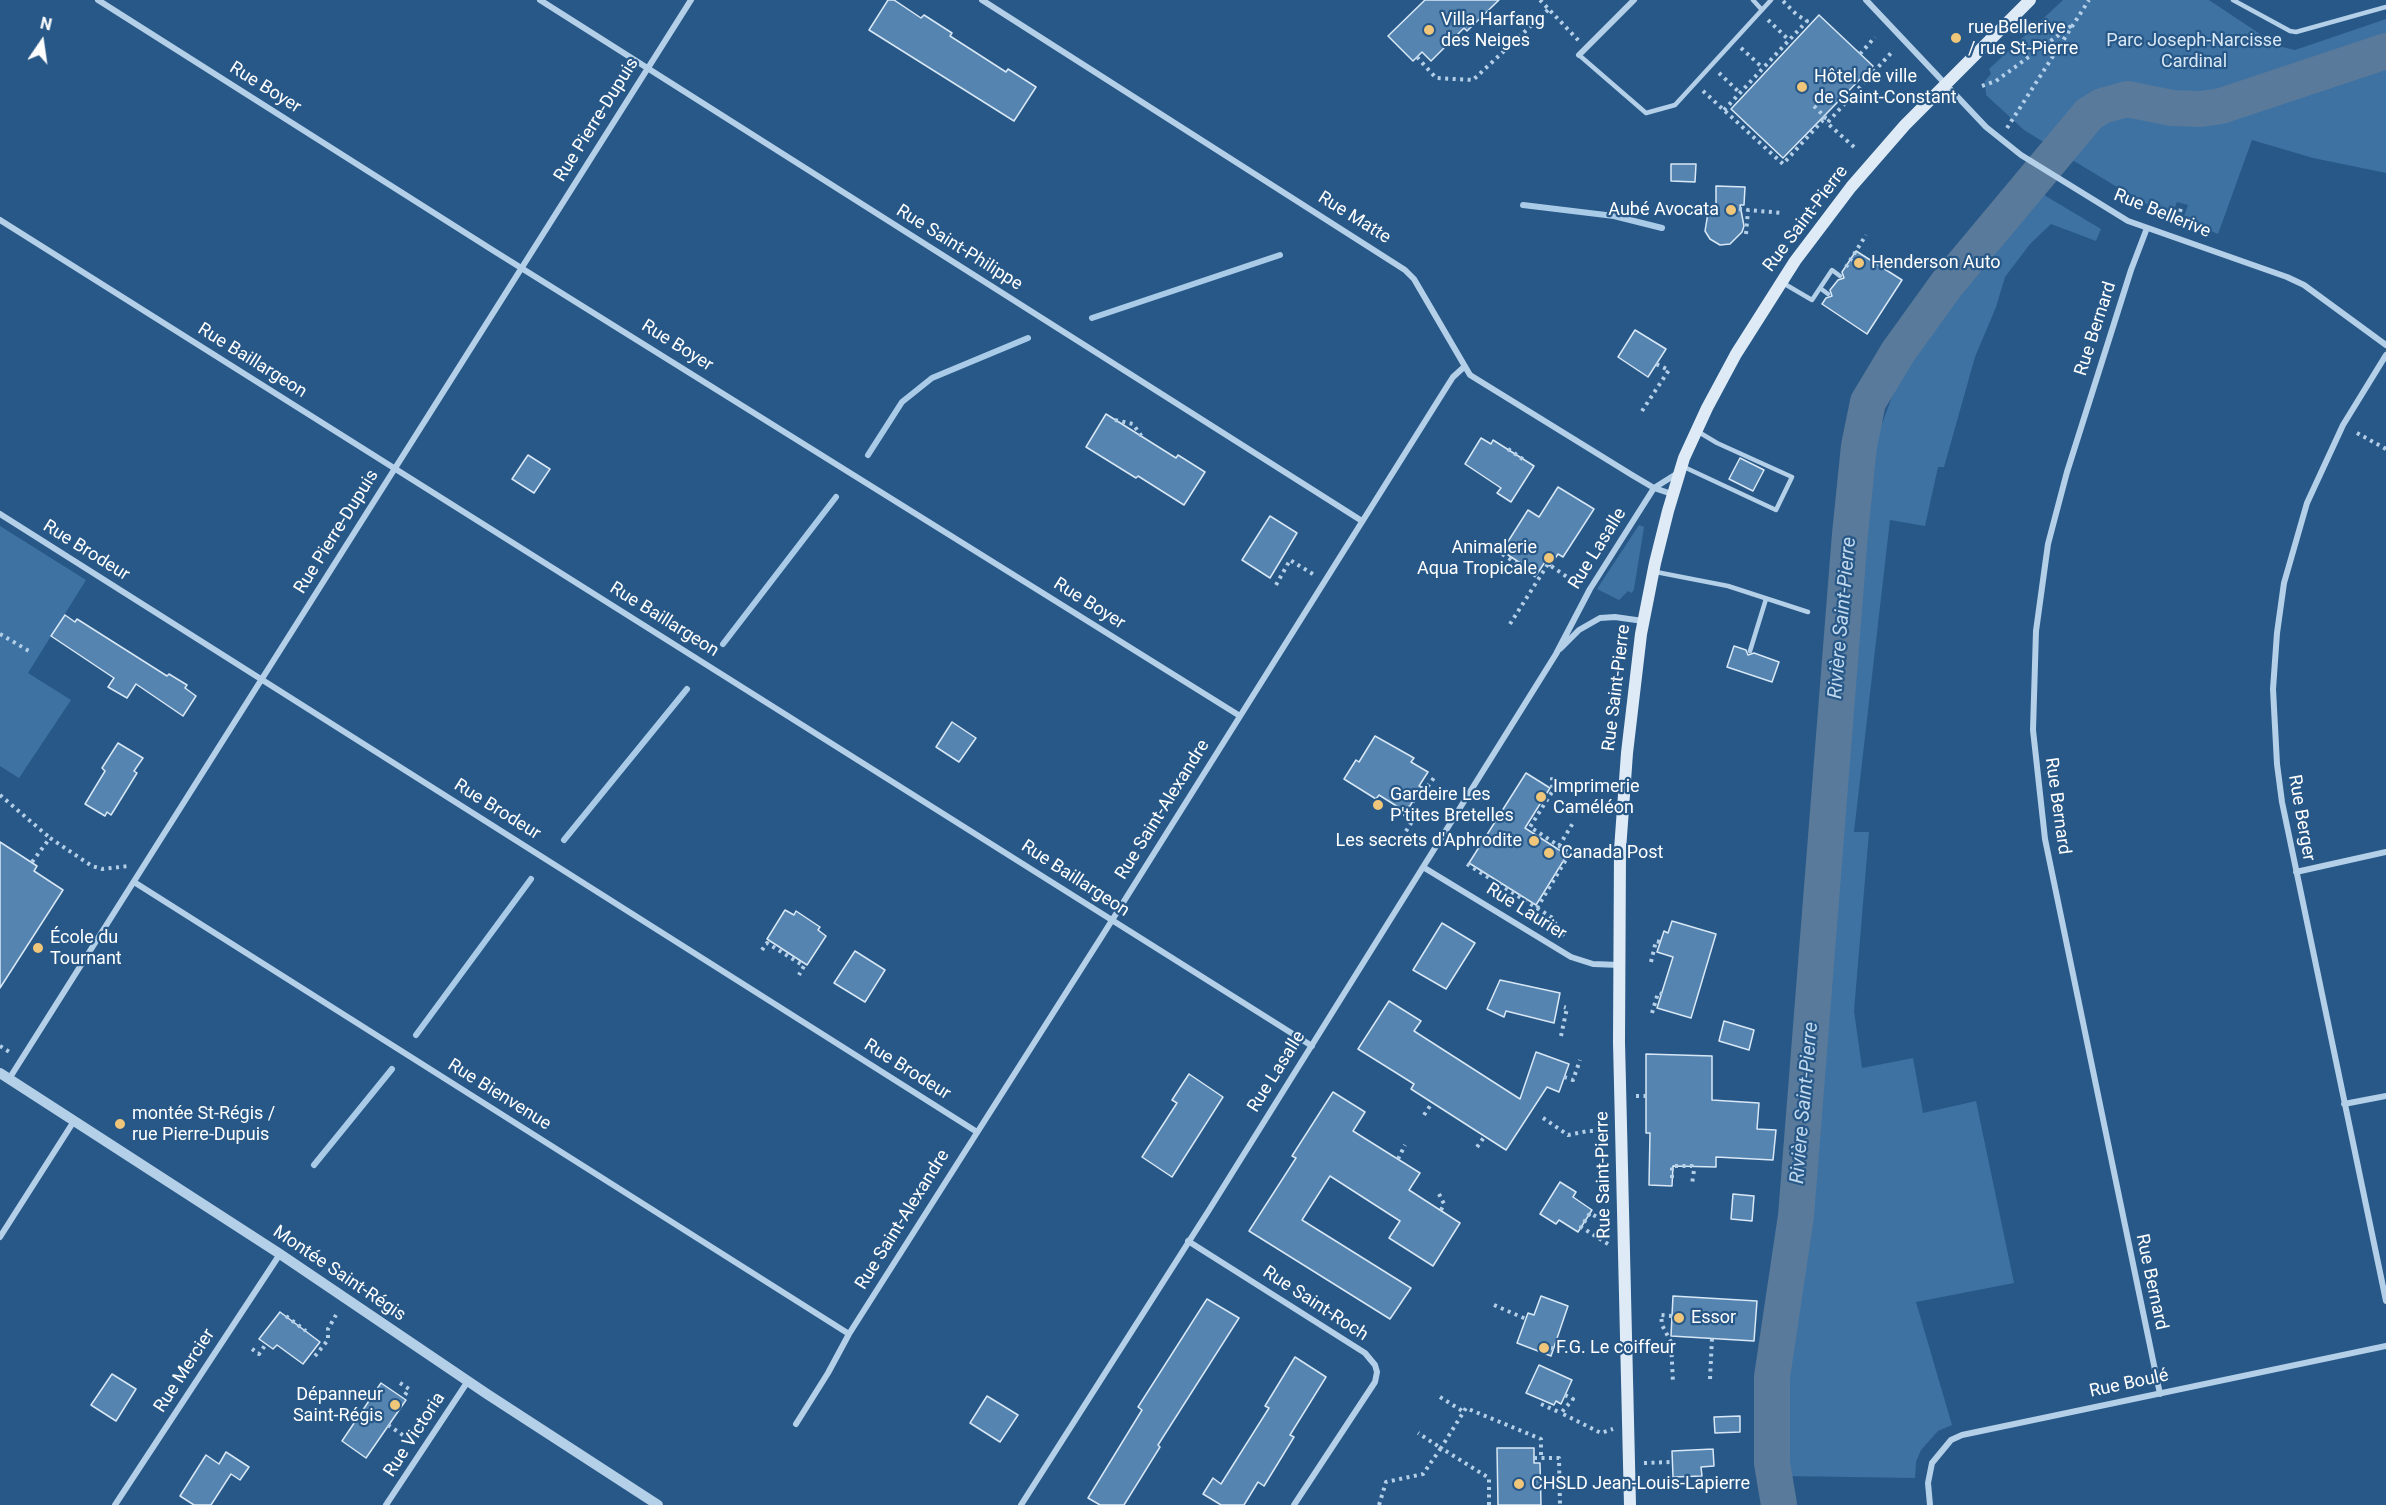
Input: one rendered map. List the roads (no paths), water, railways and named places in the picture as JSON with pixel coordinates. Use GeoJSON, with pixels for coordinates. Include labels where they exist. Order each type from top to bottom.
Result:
{"type":"FeatureCollection","features":[{"type":"Feature","properties":{"kind":"main road","name":"Rue Saint-Pierre"},"geometry":{"type":"LineString","coordinates":[[1630,1505],[1623,1263],[1619,965],[1623,803],[1643,621],[1673,495],[1680,469],[1696,430],[1736,354],[1781,282],[1851,187],[1905,124],[2030,0]]}},
{"type":"Feature","properties":{"kind":"street","name":"Rue Boyer"},"geometry":{"type":"LineString","coordinates":[[98,0],[1240,716]]}},
{"type":"Feature","properties":{"kind":"street","name":"Rue Saint-Philippe"},"geometry":{"type":"LineString","coordinates":[[540,0],[1362,521]]}},
{"type":"Feature","properties":{"kind":"street","name":"Rue Pierre-Dupuis"},"geometry":{"type":"LineString","coordinates":[[5,1076],[134,882],[691,0]]}},
{"type":"Feature","properties":{"kind":"street","name":"Rue Matte"},"geometry":{"type":"LineString","coordinates":[[982,0],[1405,270],[1414,279],[1464,368],[1479,382],[1654,488],[1673,495]]}},
{"type":"Feature","properties":{"kind":"street"},"geometry":{"type":"LineString","coordinates":[[1579,55],[1634,0]]}},
{"type":"Feature","properties":{"kind":"street","name":"Rue Bellerive"},"geometry":{"type":"LineString","coordinates":[[1866,0],[1986,127],[2021,155],[2110,211],[2147,228],[2304,285],[2386,345]]}},
{"type":"Feature","properties":{"kind":"street","name":"Rue Baillargeon"},"geometry":{"type":"LineString","coordinates":[[0,220],[1311,1046]]}},
{"type":"Feature","properties":{"kind":"street","name":"Rue Bernard"},"geometry":{"type":"LineString","coordinates":[[2147,228],[2131,270],[2070,460],[2050,535],[2036,631],[2033,730],[2045,839],[2160,1394]]}},
{"type":"Feature","properties":{"kind":"street","name":"Rue Berger"},"geometry":{"type":"LineString","coordinates":[[2386,355],[2343,425],[2318,476],[2298,530],[2284,583],[2274,661],[2274,722],[2279,784],[2386,1301]]}},
{"type":"Feature","properties":{"kind":"street","name":"Rue Saint-Alexandre"},"geometry":{"type":"LineString","coordinates":[[796,1424],[849,1334],[1324,581],[1450,383],[1464,368]]}},
{"type":"Feature","properties":{"kind":"street","name":"Rue Lasalle"},"geometry":{"type":"LineString","coordinates":[[1021,1505],[1556,654],[1590,589],[1654,488],[1680,469]]}},
{"type":"Feature","properties":{"kind":"street","name":"Rue Brodeur"},"geometry":{"type":"LineString","coordinates":[[0,514],[977,1132]]}},
{"type":"Feature","properties":{"kind":"street","name":"Rue Lasalle"},"geometry":{"type":"LineString","coordinates":[[1556,654],[1579,630],[1600,618],[1615,617],[1643,621]]}},
{"type":"Feature","properties":{"kind":"street"},"geometry":{"type":"LineString","coordinates":[[2296,872],[2386,852]]}},
{"type":"Feature","properties":{"kind":"street","name":"Rue Laurier"},"geometry":{"type":"LineString","coordinates":[[1423,867],[1571,957],[1593,964],[1619,965]]}},
{"type":"Feature","properties":{"kind":"street","name":"Rue Bienvenue"},"geometry":{"type":"LineString","coordinates":[[134,882],[849,1334]]}},
{"type":"Feature","properties":{"kind":"street","name":"Montée Saint-Régis"},"geometry":{"type":"LineString","coordinates":[[5,1076],[280,1254],[468,1381],[658,1505]]}},
{"type":"Feature","properties":{"kind":"street"},"geometry":{"type":"LineString","coordinates":[[2344,1104],[2386,1096]]}},
{"type":"Feature","properties":{"kind":"street"},"geometry":{"type":"LineString","coordinates":[[0,1237],[74,1121]]}},
{"type":"Feature","properties":{"kind":"street","name":"Rue Saint-Roch"},"geometry":{"type":"LineString","coordinates":[[1188,1241],[1365,1353],[1375,1365],[1377,1372],[1375,1382],[1294,1505]]}},
{"type":"Feature","properties":{"kind":"street","name":"Rue Mercier"},"geometry":{"type":"LineString","coordinates":[[116,1505],[280,1254]]}},
{"type":"Feature","properties":{"kind":"street","name":"Rue Boulé"},"geometry":{"type":"LineString","coordinates":[[1930,1505],[1929,1472],[1936,1456],[1951,1440],[1978,1431],[2386,1346]]}},
{"type":"Feature","properties":{"kind":"street","name":"Rue Victoria"},"geometry":{"type":"LineString","coordinates":[[386,1505],[468,1381]]}},
{"type":"Feature","properties":{"kind":"lane"},"geometry":{"type":"LineString","coordinates":[[1753,0],[1761,11]]}},
{"type":"Feature","properties":{"kind":"lane"},"geometry":{"type":"LineString","coordinates":[[1579,55],[1646,114],[1676,105],[1771,0]]}},
{"type":"Feature","properties":{"kind":"lane"},"geometry":{"type":"LineString","coordinates":[[2233,0],[2290,31],[2296,32],[2386,7]]}},
{"type":"Feature","properties":{"kind":"lane"},"geometry":{"type":"LineString","coordinates":[[1781,282],[1812,300],[1832,270],[1840,276]]}},
{"type":"Feature","properties":{"kind":"lane"},"geometry":{"type":"LineString","coordinates":[[1820,288],[1828,294]]}},
{"type":"Feature","properties":{"kind":"lane"},"geometry":{"type":"LineString","coordinates":[[1680,469],[1776,510],[1791,477],[1717,443],[1696,430]]}},
{"type":"Feature","properties":{"kind":"lane"},"geometry":{"type":"LineString","coordinates":[[1653,572],[1728,586],[1808,612]]}},
{"type":"Feature","properties":{"kind":"lane"},"geometry":{"type":"LineString","coordinates":[[1750,651],[1766,599]]}},
{"type":"Feature","properties":{"kind":"waterway","name":"Rivière Saint-Pierre"},"geometry":{"type":"LineString","coordinates":[[1779,1505],[1772,1463],[1772,1377],[1796,1216],[1850,534],[1859,446],[1868,402],[1898,352],[1947,284],[2089,114],[2102,106],[2127,99],[2172,108],[2201,109],[2221,106],[2386,51]]}},
{"type":"Feature","properties":{"kind":"waterway"},"geometry":{"type":"LineString","coordinates":[[1523,205],[1614,216],[1662,228]]}},
{"type":"Feature","properties":{"kind":"waterway"},"geometry":{"type":"LineString","coordinates":[[1092,318],[1280,255]]}},
{"type":"Feature","properties":{"kind":"waterway"},"geometry":{"type":"LineString","coordinates":[[868,455],[902,402],[932,378],[1028,338]]}},
{"type":"Feature","properties":{"kind":"waterway"},"geometry":{"type":"LineString","coordinates":[[723,644],[836,497]]}},
{"type":"Feature","properties":{"kind":"waterway"},"geometry":{"type":"LineString","coordinates":[[564,840],[687,689]]}},
{"type":"Feature","properties":{"kind":"waterway"},"geometry":{"type":"LineString","coordinates":[[416,1035],[531,879]]}},
{"type":"Feature","properties":{"kind":"waterway"},"geometry":{"type":"LineString","coordinates":[[314,1165],[392,1069]]}},
{"type":"Feature","properties":{"kind":"place","name":"Villa Harfang des Neiges"},"geometry":{"type":"Point","coordinates":[1429,30]}},
{"type":"Feature","properties":{"kind":"place","name":"rue Bellerive / rue St-Pierre"},"geometry":{"type":"Point","coordinates":[1956,38]}},
{"type":"Feature","properties":{"kind":"place","name":"Hôtel de ville de Saint-Constant"},"geometry":{"type":"Point","coordinates":[1802,87]}},
{"type":"Feature","properties":{"kind":"place","name":"Aubé Avocata"},"geometry":{"type":"Point","coordinates":[1731,210]}},
{"type":"Feature","properties":{"kind":"place","name":"Henderson Auto"},"geometry":{"type":"Point","coordinates":[1859,263]}},
{"type":"Feature","properties":{"kind":"place","name":"Animalerie Aqua Tropicale"},"geometry":{"type":"Point","coordinates":[1549,558]}},
{"type":"Feature","properties":{"kind":"place","name":"Imprimerie Caméléon"},"geometry":{"type":"Point","coordinates":[1541,797]}},
{"type":"Feature","properties":{"kind":"place","name":"Gardeire Les P'tites Bretelles"},"geometry":{"type":"Point","coordinates":[1378,805]}},
{"type":"Feature","properties":{"kind":"place","name":"Les secrets d'Aphrodite"},"geometry":{"type":"Point","coordinates":[1534,841]}},
{"type":"Feature","properties":{"kind":"place","name":"Canada Post"},"geometry":{"type":"Point","coordinates":[1549,853]}},
{"type":"Feature","properties":{"kind":"place","name":"École du Tournant"},"geometry":{"type":"Point","coordinates":[38,948]}},
{"type":"Feature","properties":{"kind":"place","name":"montée St-Régis / rue Pierre-Dupuis"},"geometry":{"type":"Point","coordinates":[120,1124]}},
{"type":"Feature","properties":{"kind":"place","name":"Essor"},"geometry":{"type":"Point","coordinates":[1679,1318]}},
{"type":"Feature","properties":{"kind":"place","name":"F.G. Le coiffeur"},"geometry":{"type":"Point","coordinates":[1544,1348]}},
{"type":"Feature","properties":{"kind":"place","name":"Dépanneur Saint-Régis"},"geometry":{"type":"Point","coordinates":[395,1405]}},
{"type":"Feature","properties":{"kind":"place","name":"CHSLD Jean-Louis-Lapierre"},"geometry":{"type":"Point","coordinates":[1519,1484]}},
{"type":"Feature","properties":{"kind":"park label","name":"Parc Joseph-Narcisse Cardinal"},"geometry":{"type":"Point","coordinates":[2194,51]}}]}
